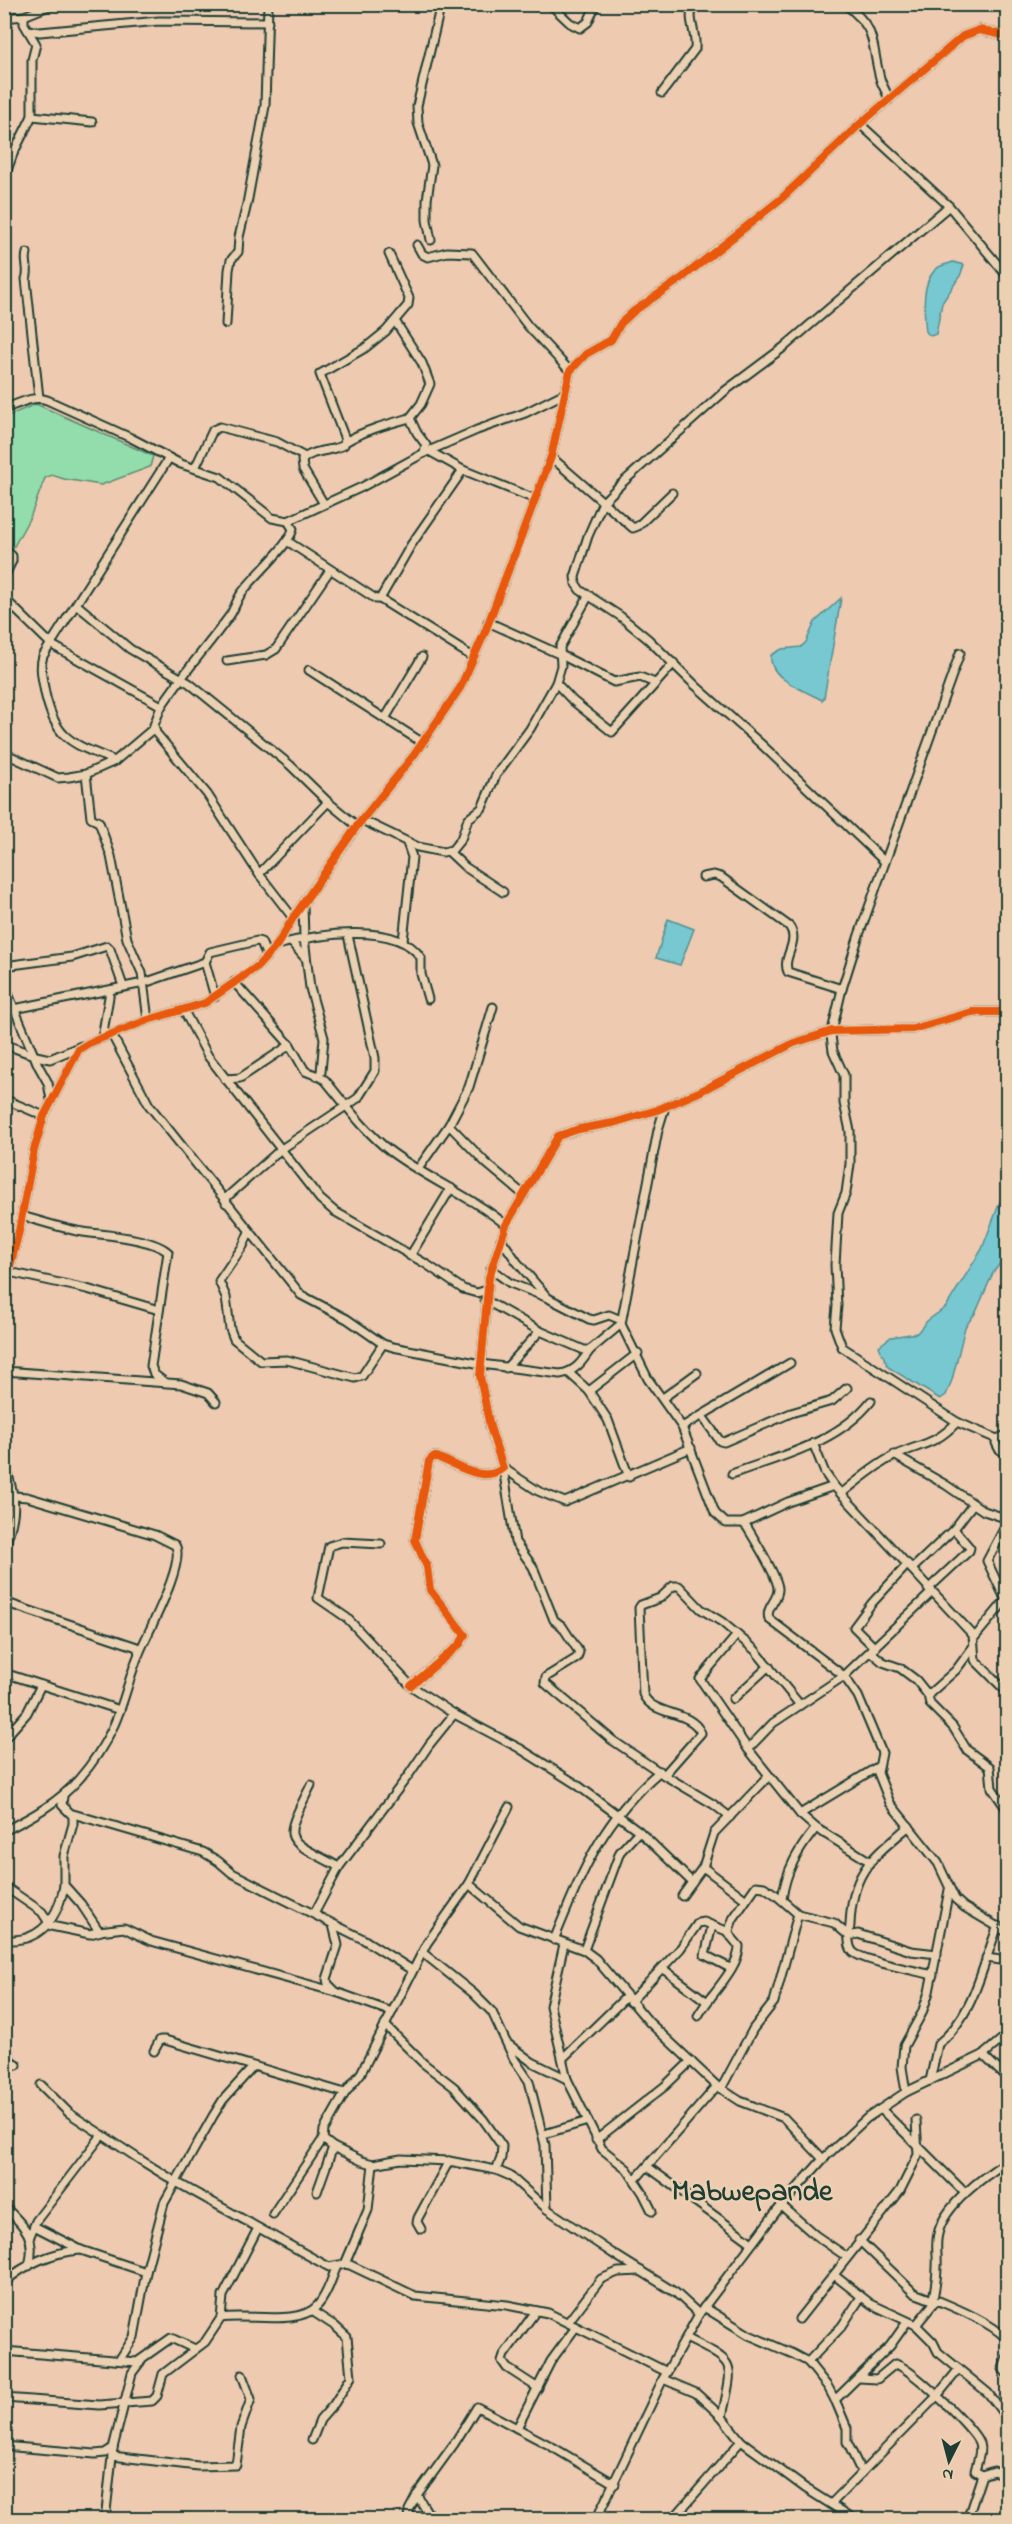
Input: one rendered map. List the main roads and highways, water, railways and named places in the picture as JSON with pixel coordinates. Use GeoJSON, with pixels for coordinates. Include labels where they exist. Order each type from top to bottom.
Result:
{"type":"FeatureCollection","features":[{"type":"Feature","properties":{"kind":"water"},"geometry":{"type":"Polygon","coordinates":[[[953,262],[964,265],[960,276],[942,303],[936,334],[931,336],[926,332],[924,306],[926,288],[933,272],[940,266],[953,262]]]}},
{"type":"Feature","properties":{"kind":"water"},"geometry":{"type":"Polygon","coordinates":[[[841,598],[822,700],[781,677],[775,671],[771,655],[782,649],[801,647],[806,642],[815,622],[841,598]]]}},
{"type":"Feature","properties":{"kind":"water"},"geometry":{"type":"Polygon","coordinates":[[[668,919],[694,929],[680,965],[656,958],[668,919]]]}},
{"type":"Feature","properties":{"kind":"water"},"geometry":{"type":"Polygon","coordinates":[[[1007,1183],[1007,1254],[993,1273],[976,1312],[965,1327],[952,1380],[946,1395],[940,1399],[888,1367],[879,1346],[891,1337],[917,1333],[927,1321],[946,1307],[982,1249],[1007,1183]]]}},
{"type":"Feature","properties":{"kind":"district","name":"Mabwepande"},"geometry":{"type":"Point","coordinates":[752,2190]}}]}
